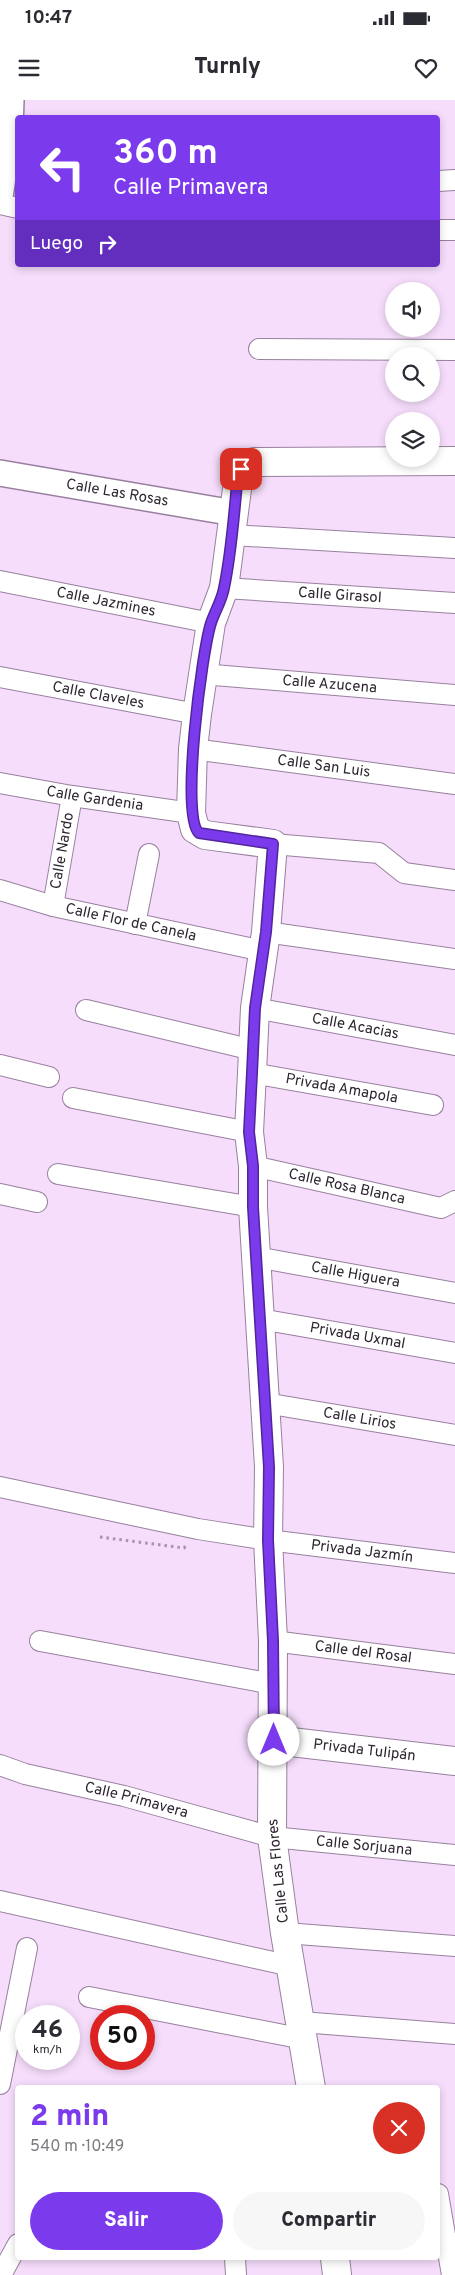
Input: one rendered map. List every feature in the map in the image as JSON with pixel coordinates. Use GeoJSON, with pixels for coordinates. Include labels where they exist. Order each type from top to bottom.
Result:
{"type":"FeatureCollection","features":[{"type":"Feature","properties":{"kind":"main road"},"geometry":{"type":"LineString","coordinates":[[273,844],[195,823],[193,749],[197,714],[211,623],[224,588],[238,474],[245,464],[255,462],[455,461]]}},
{"type":"Feature","properties":{"kind":"main road","name":"Calle Las Flores"},"geometry":{"type":"LineString","coordinates":[[273,844],[264,942],[255,1008],[249,1132],[253,1166],[253,1207],[269,1467],[268,1540],[273,1641],[274,1740],[272,1837],[285,1933],[311,2085]]}},
{"type":"Feature","properties":{"kind":"main road","name":"Privada Tulipán"},"geometry":{"type":"LineString","coordinates":[[274,1740],[455,1761]]}},
{"type":"Feature","properties":{"kind":"main road"},"geometry":{"type":"LineString","coordinates":[[335,2260],[337,2275]]}},
{"type":"Feature","properties":{"kind":"street"},"geometry":{"type":"LineString","coordinates":[[1,183],[14,131],[9,101]]}},
{"type":"Feature","properties":{"kind":"street"},"geometry":{"type":"LineString","coordinates":[[440,181],[455,180]]}},
{"type":"Feature","properties":{"kind":"street"},"geometry":{"type":"LineString","coordinates":[[0,204],[15,207]]}},
{"type":"Feature","properties":{"kind":"street"},"geometry":{"type":"LineString","coordinates":[[440,230],[455,230]]}},
{"type":"Feature","properties":{"kind":"street"},"geometry":{"type":"LineString","coordinates":[[259,349],[455,350]]}},
{"type":"Feature","properties":{"kind":"street","name":"Calle Las Rosas"},"geometry":{"type":"LineString","coordinates":[[0,473],[233,524]]}},
{"type":"Feature","properties":{"kind":"street"},"geometry":{"type":"LineString","coordinates":[[233,524],[455,548]]}},
{"type":"Feature","properties":{"kind":"street","name":"Calle Jazmines"},"geometry":{"type":"LineString","coordinates":[[0,581],[211,623]]}},
{"type":"Feature","properties":{"kind":"street","name":"Calle Girasol"},"geometry":{"type":"LineString","coordinates":[[224,588],[455,603]]}},
{"type":"Feature","properties":{"kind":"street","name":"Calle Azucena"},"geometry":{"type":"LineString","coordinates":[[202,674],[455,695]]}},
{"type":"Feature","properties":{"kind":"street","name":"Calle Claveles"},"geometry":{"type":"LineString","coordinates":[[0,677],[197,714]]}},
{"type":"Feature","properties":{"kind":"street","name":"Calle San Luis"},"geometry":{"type":"LineString","coordinates":[[193,749],[455,784]]}},
{"type":"Feature","properties":{"kind":"street","name":"Calle Gardenia"},"geometry":{"type":"LineString","coordinates":[[0,783],[72,796],[195,823]]}},
{"type":"Feature","properties":{"kind":"street","name":"Calle Nardo"},"geometry":{"type":"LineString","coordinates":[[53,906],[72,796]]}},
{"type":"Feature","properties":{"kind":"street"},"geometry":{"type":"LineString","coordinates":[[273,844],[379,854],[404,873],[455,880]]}},
{"type":"Feature","properties":{"kind":"street"},"geometry":{"type":"LineString","coordinates":[[134,924],[149,854]]}},
{"type":"Feature","properties":{"kind":"street","name":"Calle Flor de Canela"},"geometry":{"type":"LineString","coordinates":[[0,890],[53,906],[134,924],[264,942],[455,960]]}},
{"type":"Feature","properties":{"kind":"street","name":"Calle Acacias"},"geometry":{"type":"LineString","coordinates":[[255,1008],[455,1046]]}},
{"type":"Feature","properties":{"kind":"street","name":"Privada Amapola"},"geometry":{"type":"LineString","coordinates":[[86,1010],[252,1062],[433,1105]]}},
{"type":"Feature","properties":{"kind":"street"},"geometry":{"type":"LineString","coordinates":[[0,1066],[49,1077]]}},
{"type":"Feature","properties":{"kind":"street"},"geometry":{"type":"LineString","coordinates":[[73,1098],[249,1132]]}},
{"type":"Feature","properties":{"kind":"street","name":"Calle Rosa Blanca"},"geometry":{"type":"LineString","coordinates":[[253,1166],[448,1204]]}},
{"type":"Feature","properties":{"kind":"street"},"geometry":{"type":"LineString","coordinates":[[58,1174],[253,1207]]}},
{"type":"Feature","properties":{"kind":"street"},"geometry":{"type":"LineString","coordinates":[[0,1194],[37,1202]]}},
{"type":"Feature","properties":{"kind":"street","name":"Calle Higuera"},"geometry":{"type":"LineString","coordinates":[[256,1257],[455,1293]]}},
{"type":"Feature","properties":{"kind":"street","name":"Privada Uxmal"},"geometry":{"type":"LineString","coordinates":[[260,1319],[455,1353]]}},
{"type":"Feature","properties":{"kind":"street","name":"Calle Lirios"},"geometry":{"type":"LineString","coordinates":[[265,1404],[455,1435]]}},
{"type":"Feature","properties":{"kind":"street","name":"Privada Jazmín"},"geometry":{"type":"LineString","coordinates":[[0,1487],[198,1529],[268,1540],[455,1563]]}},
{"type":"Feature","properties":{"kind":"street"},"geometry":{"type":"LineString","coordinates":[[40,1641],[273,1684]]}},
{"type":"Feature","properties":{"kind":"street","name":"Calle del Rosal"},"geometry":{"type":"LineString","coordinates":[[273,1641],[455,1664]]}},
{"type":"Feature","properties":{"kind":"street","name":"Calle Primavera"},"geometry":{"type":"LineString","coordinates":[[0,1765],[25,1774],[124,1796],[272,1837]]}},
{"type":"Feature","properties":{"kind":"street","name":"Calle Sorjuana"},"geometry":{"type":"LineString","coordinates":[[272,1837],[455,1855]]}},
{"type":"Feature","properties":{"kind":"street"},"geometry":{"type":"LineString","coordinates":[[0,1901],[291,1966]]}},
{"type":"Feature","properties":{"kind":"street"},"geometry":{"type":"LineString","coordinates":[[285,1933],[455,1946]]}},
{"type":"Feature","properties":{"kind":"street"},"geometry":{"type":"LineString","coordinates":[[0,2084],[27,1948]]}},
{"type":"Feature","properties":{"kind":"street"},"geometry":{"type":"LineString","coordinates":[[90,1997],[303,2031],[455,2034]]}},
{"type":"Feature","properties":{"kind":"street"},"geometry":{"type":"LineString","coordinates":[[440,2211],[452,2275]]}},
{"type":"Feature","properties":{"kind":"street"},"geometry":{"type":"LineString","coordinates":[[1,2275],[15,2249]]}},
{"type":"Feature","properties":{"kind":"street"},"geometry":{"type":"LineString","coordinates":[[235,2260],[236,2275]]}},
{"type":"Feature","properties":{"kind":"path"},"geometry":{"type":"LineString","coordinates":[[100,1537],[184,1548],[198,1529]]}},
{"type":"Feature","properties":{"kind":"route"},"geometry":{"type":"LineString","coordinates":[[241,469],[238,474],[224,588],[219,606],[211,623],[202,674],[193,749],[191,813],[195,829],[199,833],[273,844],[266,932],[255,1008],[249,1132],[253,1166],[253,1207],[269,1467],[268,1540],[273,1641],[274,1740]]}}]}
